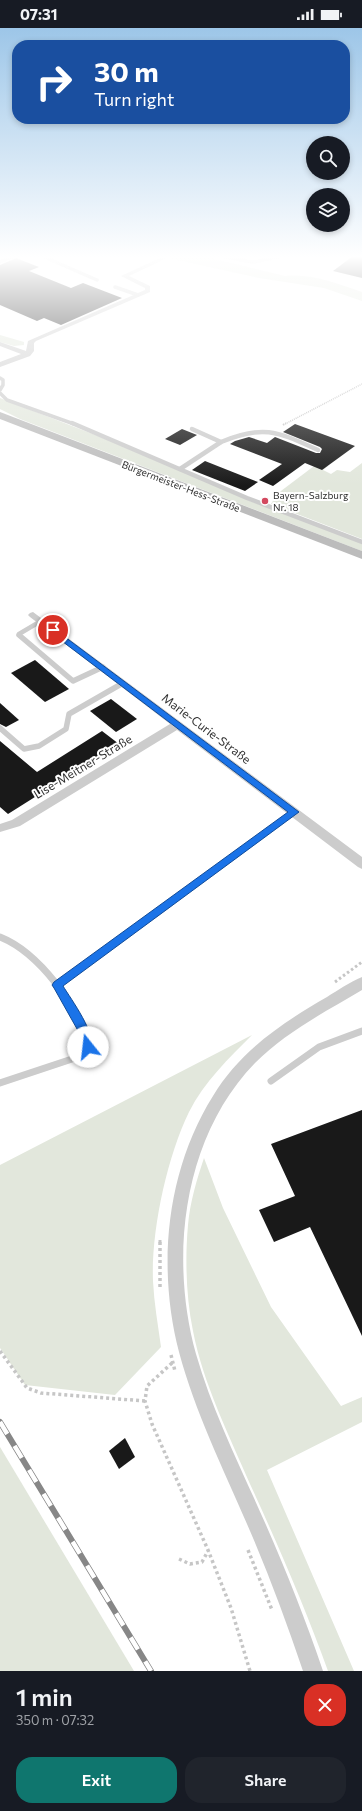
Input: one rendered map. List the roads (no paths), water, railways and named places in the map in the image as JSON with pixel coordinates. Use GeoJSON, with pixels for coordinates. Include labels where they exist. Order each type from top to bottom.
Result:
{"type":"FeatureCollection","features":[{"type":"Feature","properties":{"kind":"main road","name":"Bürgermeister-Hess-Straße"},"geometry":{"type":"LineString","coordinates":[[0,415],[362,555]]}},
{"type":"Feature","properties":{"kind":"street"},"geometry":{"type":"LineString","coordinates":[[0,365],[27,354],[30,351],[30,342],[51,333]]}},
{"type":"Feature","properties":{"kind":"street"},"geometry":{"type":"LineString","coordinates":[[0,344],[27,354]]}},
{"type":"Feature","properties":{"kind":"street","name":"Marie-Curie-Straße"},"geometry":{"type":"LineString","coordinates":[[37,618],[362,864]]}},
{"type":"Feature","properties":{"kind":"street","name":"Lise-Meitner-Straße"},"geometry":{"type":"LineString","coordinates":[[0,828],[16,823],[178,724]]}},
{"type":"Feature","properties":{"kind":"street"},"geometry":{"type":"LineString","coordinates":[[313,1671],[300,1632],[265,1543],[206,1404],[191,1360],[182,1331],[176,1257],[180,1210],[188,1168],[200,1134],[217,1100],[250,1059],[295,1023],[362,983]]}},
{"type":"Feature","properties":{"kind":"lane"},"geometry":{"type":"LineString","coordinates":[[0,378],[3,380],[3,385],[0,390]]}},
{"type":"Feature","properties":{"kind":"lane"},"geometry":{"type":"LineString","coordinates":[[0,393],[8,400],[69,422],[247,498],[362,542]]}},
{"type":"Feature","properties":{"kind":"lane"},"geometry":{"type":"LineString","coordinates":[[192,429],[221,442]]}},
{"type":"Feature","properties":{"kind":"lane"},"geometry":{"type":"LineString","coordinates":[[180,469],[221,442],[252,430],[269,430],[318,450]]}},
{"type":"Feature","properties":{"kind":"lane"},"geometry":{"type":"LineString","coordinates":[[37,618],[19,634],[20,637],[73,681],[76,682],[103,667]]}},
{"type":"Feature","properties":{"kind":"lane"},"geometry":{"type":"LineString","coordinates":[[0,728],[24,749],[34,749],[66,729],[69,714],[123,682]]}},
{"type":"Feature","properties":{"kind":"lane"},"geometry":{"type":"LineString","coordinates":[[57,985],[294,812]]}},
{"type":"Feature","properties":{"kind":"lane"},"geometry":{"type":"LineString","coordinates":[[0,937],[6,938],[24,951],[57,985],[86,1035],[88,1047],[82,1056],[0,1083]]}},
{"type":"Feature","properties":{"kind":"lane"},"geometry":{"type":"LineString","coordinates":[[271,1081],[319,1047],[362,1031]]}},
{"type":"Feature","properties":{"kind":"railway"},"geometry":{"type":"LineString","coordinates":[[0,1422],[151,1671]]}},
{"type":"Feature","properties":{"kind":"place","name":"Bayern-Salzburg Nr. 18"},"geometry":{"type":"Point","coordinates":[265,501]}}]}
